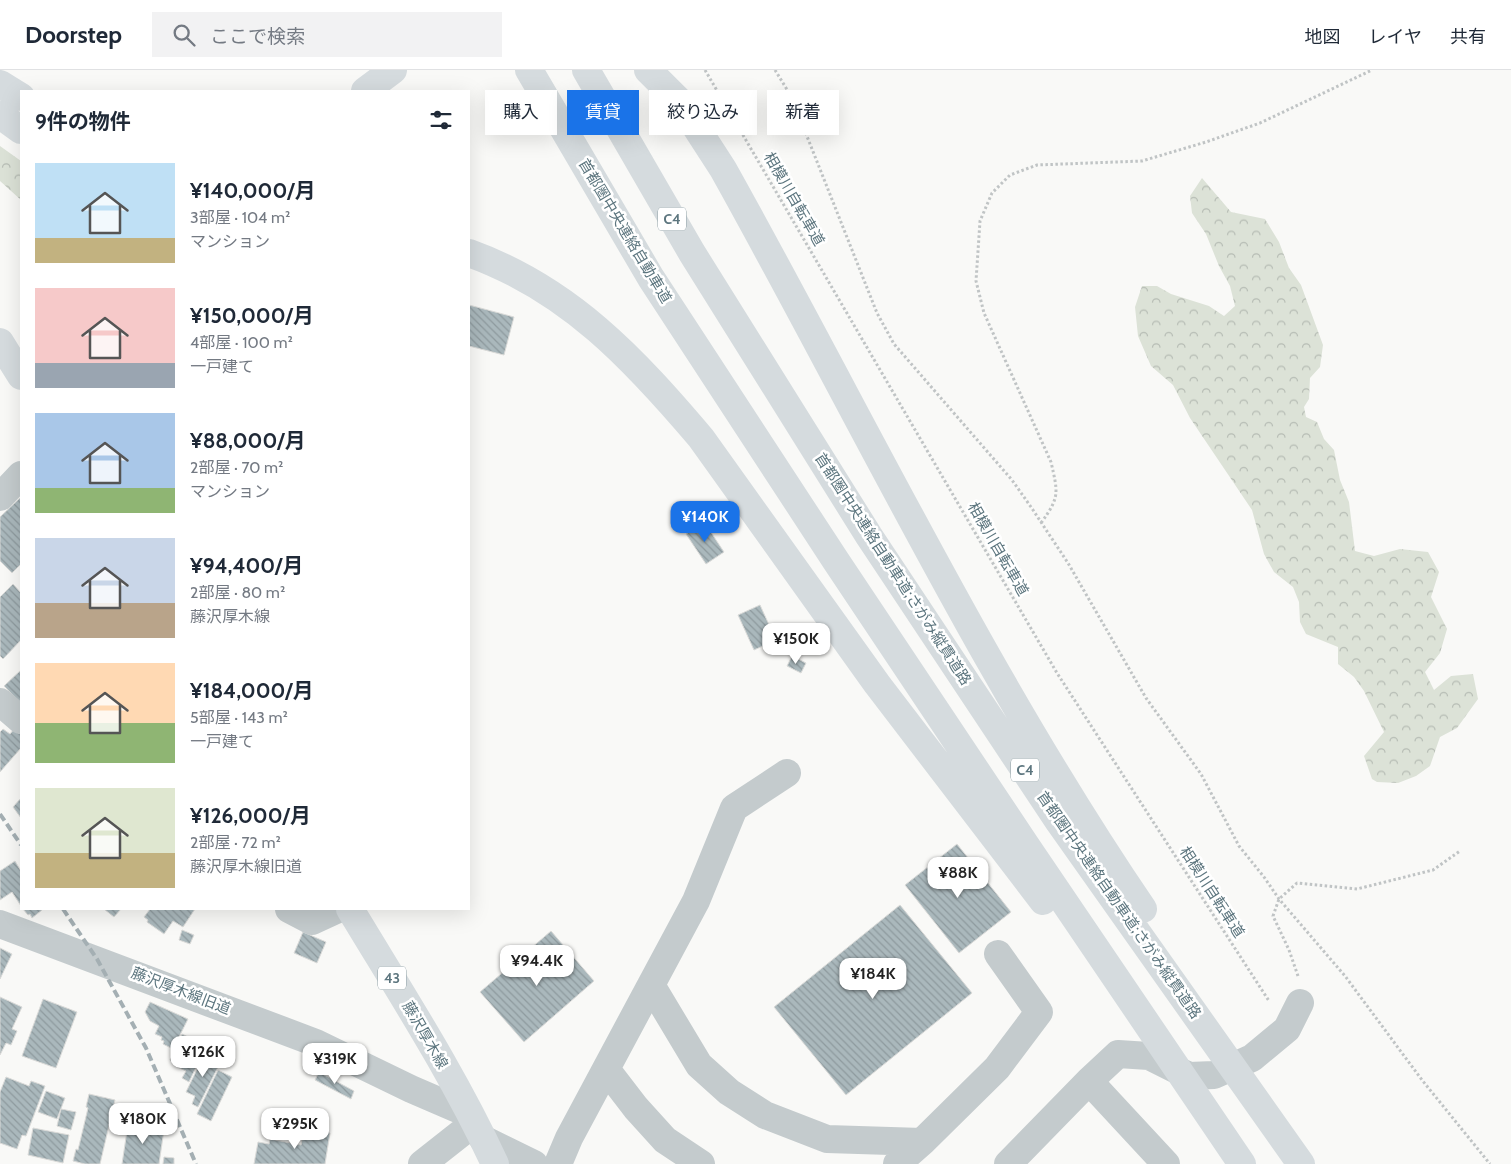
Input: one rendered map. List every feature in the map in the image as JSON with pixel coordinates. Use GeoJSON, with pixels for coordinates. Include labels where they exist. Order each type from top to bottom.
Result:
{"type":"FeatureCollection","features":[{"type":"Feature","properties":{"kind":"main road"},"geometry":{"type":"LineString","coordinates":[[366,90],[392,70]]}},
{"type":"Feature","properties":{"kind":"main road","name":"首都圏中央連絡自動車道"},"geometry":{"type":"LineString","coordinates":[[529,70],[651,278],[1025,844],[1222,1135]]}},
{"type":"Feature","properties":{"kind":"main road","name":"首都圏中央連絡自動車道;さがみ縦貫道路"},"geometry":{"type":"LineString","coordinates":[[586,70],[692,253],[869,536],[1059,822],[1301,1164]]}},
{"type":"Feature","properties":{"kind":"main road"},"geometry":{"type":"LineString","coordinates":[[648,70],[679,101],[723,169],[960,606],[1030,730],[1100,845],[1318,1164]]}},
{"type":"Feature","properties":{"kind":"main road"},"geometry":{"type":"LineString","coordinates":[[0,84],[20,95]]}},
{"type":"Feature","properties":{"kind":"main road"},"geometry":{"type":"LineString","coordinates":[[0,115],[20,129]]}},
{"type":"Feature","properties":{"kind":"main road"},"geometry":{"type":"LineString","coordinates":[[470,253],[523,277],[565,302],[602,332],[626,355],[683,416],[701,438],[877,684],[1222,1135],[1242,1164]]}},
{"type":"Feature","properties":{"kind":"main road"},"geometry":{"type":"LineString","coordinates":[[0,342],[20,374]]}},
{"type":"Feature","properties":{"kind":"main road","name":"藤沢厚木線"},"geometry":{"type":"LineString","coordinates":[[351,910],[420,1024],[494,1164]]}},
{"type":"Feature","properties":{"kind":"street"},"geometry":{"type":"LineString","coordinates":[[0,497],[20,476]]}},
{"type":"Feature","properties":{"kind":"street"},"geometry":{"type":"LineString","coordinates":[[0,702],[20,719]]}},
{"type":"Feature","properties":{"kind":"street"},"geometry":{"type":"LineString","coordinates":[[558,1164],[606,1069],[696,901],[734,808],[787,773]]}},
{"type":"Feature","properties":{"kind":"street"},"geometry":{"type":"LineString","coordinates":[[291,910],[312,921],[336,910]]}},
{"type":"Feature","properties":{"kind":"street","name":"藤沢厚木線旧道"},"geometry":{"type":"LineString","coordinates":[[0,924],[316,1043],[411,1089],[475,1125],[534,1164]]}},
{"type":"Feature","properties":{"kind":"street"},"geometry":{"type":"LineString","coordinates":[[897,1164],[997,1068],[1039,1012],[998,954]]}},
{"type":"Feature","properties":{"kind":"street"},"geometry":{"type":"LineString","coordinates":[[652,985],[699,1065],[729,1092],[765,1115],[826,1138],[922,1142]]}},
{"type":"Feature","properties":{"kind":"street"},"geometry":{"type":"LineString","coordinates":[[1008,1164],[1089,1080],[1118,1054],[1149,1056],[1189,1076],[1214,1075],[1252,1058],[1287,1029],[1300,1003]]}},
{"type":"Feature","properties":{"kind":"street"},"geometry":{"type":"LineString","coordinates":[[606,1069],[636,1108],[666,1140],[701,1164]]}},
{"type":"Feature","properties":{"kind":"street"},"geometry":{"type":"LineString","coordinates":[[1089,1080],[1166,1164]]}},
{"type":"Feature","properties":{"kind":"street"},"geometry":{"type":"LineString","coordinates":[[422,1164],[475,1125]]}},
{"type":"Feature","properties":{"kind":"path","name":"相模川自転車道"},"geometry":{"type":"LineString","coordinates":[[705,70],[1057,673],[1287,1029]]}},
{"type":"Feature","properties":{"kind":"path"},"geometry":{"type":"LineString","coordinates":[[775,70],[791,96],[877,313],[894,344],[1012,480],[1068,563],[1146,698],[1201,774],[1239,846],[1279,899],[1345,976],[1422,1080],[1490,1164]]}},
{"type":"Feature","properties":{"kind":"path"},"geometry":{"type":"LineString","coordinates":[[1041,523],[1054,506],[1057,489],[1052,462],[984,313],[976,281],[980,221],[992,193],[1010,176],[1037,165],[1142,161],[1191,147],[1260,123],[1372,70]]}},
{"type":"Feature","properties":{"kind":"path"},"geometry":{"type":"LineString","coordinates":[[1300,1003],[1300,983],[1289,950],[1273,916],[1279,899],[1297,882],[1357,889],[1433,870],[1460,851]]}},
{"type":"Feature","properties":{"kind":"green space"},"geometry":{"type":"Polygon","coordinates":[[[0,146],[20,160],[20,199],[0,181],[0,146]]]}},
{"type":"Feature","properties":{"kind":"green space"},"geometry":{"type":"Polygon","coordinates":[[[1202,178],[1231,212],[1265,219],[1279,242],[1289,268],[1301,285],[1323,345],[1320,367],[1310,378],[1309,399],[1304,407],[1306,417],[1317,422],[1324,439],[1334,450],[1340,480],[1349,502],[1355,551],[1374,556],[1400,549],[1428,552],[1439,572],[1431,597],[1447,629],[1440,653],[1425,672],[1434,690],[1451,676],[1473,674],[1478,699],[1457,728],[1440,737],[1430,766],[1416,776],[1398,783],[1377,782],[1372,779],[1364,756],[1384,732],[1364,691],[1354,677],[1338,664],[1338,647],[1306,634],[1300,622],[1299,602],[1293,587],[1274,572],[1264,554],[1252,510],[1190,418],[1173,385],[1151,366],[1138,336],[1135,307],[1142,286],[1157,286],[1171,294],[1209,306],[1224,316],[1235,306],[1230,286],[1219,266],[1206,234],[1192,213],[1190,196],[1202,178]]]}},
{"type":"Feature","properties":{"kind":"building"},"geometry":{"type":"Polygon","coordinates":[[[470,305],[514,317],[504,355],[470,346],[470,305]]]}},
{"type":"Feature","properties":{"kind":"building"},"geometry":{"type":"Polygon","coordinates":[[[20,498],[20,565],[12,573],[0,561],[0,517],[20,498]]]}},
{"type":"Feature","properties":{"kind":"building"},"geometry":{"type":"Polygon","coordinates":[[[704,522],[724,552],[706,564],[686,534],[704,522]]]}},
{"type":"Feature","properties":{"kind":"building"},"geometry":{"type":"Polygon","coordinates":[[[13,584],[20,592],[20,641],[3,659],[0,656],[0,597],[13,584]]]}},
{"type":"Feature","properties":{"kind":"building"},"geometry":{"type":"Polygon","coordinates":[[[760,605],[776,640],[754,650],[738,615],[760,605]]]}},
{"type":"Feature","properties":{"kind":"building"},"geometry":{"type":"Polygon","coordinates":[[[792,656],[806,663],[801,673],[787,666],[792,656]]]}},
{"type":"Feature","properties":{"kind":"building"},"geometry":{"type":"Polygon","coordinates":[[[20,671],[20,702],[4,686],[20,671]]]}},
{"type":"Feature","properties":{"kind":"building"},"geometry":{"type":"Polygon","coordinates":[[[15,728],[20,732],[20,749],[0,772],[0,732],[3,729],[10,734],[15,728]]]}},
{"type":"Feature","properties":{"kind":"building"},"geometry":{"type":"Polygon","coordinates":[[[20,799],[20,817],[13,807],[20,799]]]}},
{"type":"Feature","properties":{"kind":"building"},"geometry":{"type":"Polygon","coordinates":[[[957,844],[1011,912],[959,953],[905,885],[957,844]]]}},
{"type":"Feature","properties":{"kind":"building"},"geometry":{"type":"Polygon","coordinates":[[[15,861],[20,869],[20,904],[12,892],[0,900],[0,871],[15,861]]]}},
{"type":"Feature","properties":{"kind":"building"},"geometry":{"type":"Polygon","coordinates":[[[900,905],[972,993],[846,1095],[774,1007],[900,905]]]}},
{"type":"Feature","properties":{"kind":"building"},"geometry":{"type":"Polygon","coordinates":[[[24,910],[42,910],[32,918],[30,914],[28,915],[24,910]]]}},
{"type":"Feature","properties":{"kind":"building"},"geometry":{"type":"Polygon","coordinates":[[[105,910],[120,910],[114,917],[105,910]]]}},
{"type":"Feature","properties":{"kind":"building"},"geometry":{"type":"Polygon","coordinates":[[[149,910],[194,910],[183,927],[173,921],[164,934],[147,922],[148,920],[144,917],[149,910]]]}},
{"type":"Feature","properties":{"kind":"building"},"geometry":{"type":"Polygon","coordinates":[[[182,930],[194,935],[190,944],[179,940],[182,930]]]}},
{"type":"Feature","properties":{"kind":"building"},"geometry":{"type":"Polygon","coordinates":[[[551,931],[594,981],[524,1042],[480,992],[551,931]]]}},
{"type":"Feature","properties":{"kind":"building"},"geometry":{"type":"Polygon","coordinates":[[[303,932],[326,942],[317,963],[294,953],[303,932]]]}},
{"type":"Feature","properties":{"kind":"building"},"geometry":{"type":"Polygon","coordinates":[[[0,948],[12,954],[0,979],[0,948]]]}},
{"type":"Feature","properties":{"kind":"building"},"geometry":{"type":"Polygon","coordinates":[[[0,997],[22,1007],[12,1029],[17,1031],[11,1045],[6,1043],[0,1055],[0,997]]]}},
{"type":"Feature","properties":{"kind":"building"},"geometry":{"type":"Polygon","coordinates":[[[43,999],[77,1012],[56,1068],[22,1056],[43,999]]]}},
{"type":"Feature","properties":{"kind":"building"},"geometry":{"type":"Polygon","coordinates":[[[150,1002],[188,1019],[173,1049],[163,1044],[162,1037],[155,1034],[159,1026],[150,1021],[145,1012],[150,1002]]]}},
{"type":"Feature","properties":{"kind":"building"},"geometry":{"type":"Polygon","coordinates":[[[182,1034],[206,1046],[189,1082],[182,1078],[186,1071],[175,1066],[177,1063],[170,1060],[182,1034]]]}},
{"type":"Feature","properties":{"kind":"building"},"geometry":{"type":"Polygon","coordinates":[[[205,1053],[221,1061],[198,1107],[192,1104],[195,1096],[186,1092],[205,1053]]]}},
{"type":"Feature","properties":{"kind":"building"},"geometry":{"type":"Polygon","coordinates":[[[218,1070],[232,1077],[211,1121],[197,1114],[218,1070]]]}},
{"type":"Feature","properties":{"kind":"building"},"geometry":{"type":"Polygon","coordinates":[[[319,1072],[354,1091],[351,1099],[315,1080],[319,1072]]]}},
{"type":"Feature","properties":{"kind":"building"},"geometry":{"type":"Polygon","coordinates":[[[6,1077],[29,1086],[31,1081],[45,1086],[26,1136],[22,1135],[17,1149],[0,1143],[0,1092],[6,1077]]]}},
{"type":"Feature","properties":{"kind":"building"},"geometry":{"type":"Polygon","coordinates":[[[46,1091],[65,1098],[57,1119],[38,1112],[46,1091]]]}},
{"type":"Feature","properties":{"kind":"building"},"geometry":{"type":"Polygon","coordinates":[[[89,1094],[115,1100],[100,1164],[85,1164],[73,1161],[76,1149],[78,1150],[88,1108],[86,1107],[89,1094]]]}},
{"type":"Feature","properties":{"kind":"building"},"geometry":{"type":"Polygon","coordinates":[[[125,1104],[141,1108],[138,1121],[122,1117],[125,1104]]]}},
{"type":"Feature","properties":{"kind":"building"},"geometry":{"type":"Polygon","coordinates":[[[61,1109],[76,1112],[71,1130],[57,1126],[61,1109]]]}},
{"type":"Feature","properties":{"kind":"building"},"geometry":{"type":"Polygon","coordinates":[[[142,1112],[158,1115],[156,1125],[140,1121],[142,1112]]]}},
{"type":"Feature","properties":{"kind":"building"},"geometry":{"type":"Polygon","coordinates":[[[128,1124],[164,1130],[159,1164],[122,1164],[128,1124]]]}},
{"type":"Feature","properties":{"kind":"building"},"geometry":{"type":"Polygon","coordinates":[[[33,1128],[69,1135],[63,1163],[28,1155],[33,1128]]]}},
{"type":"Feature","properties":{"kind":"building"},"geometry":{"type":"Polygon","coordinates":[[[304,1129],[330,1133],[325,1164],[254,1164],[258,1142],[269,1144],[270,1139],[301,1145],[304,1129]]]}},
{"type":"Feature","properties":{"kind":"building"},"geometry":{"type":"Polygon","coordinates":[[[164,1157],[174,1158],[174,1164],[163,1164],[164,1157]]]}},
{"type":"Feature","properties":{"kind":"railway"},"geometry":{"type":"LineString","coordinates":[[0,814],[20,844]]}},
{"type":"Feature","properties":{"kind":"railway"},"geometry":{"type":"LineString","coordinates":[[64,910],[97,959],[146,1048],[196,1164]]}}]}
